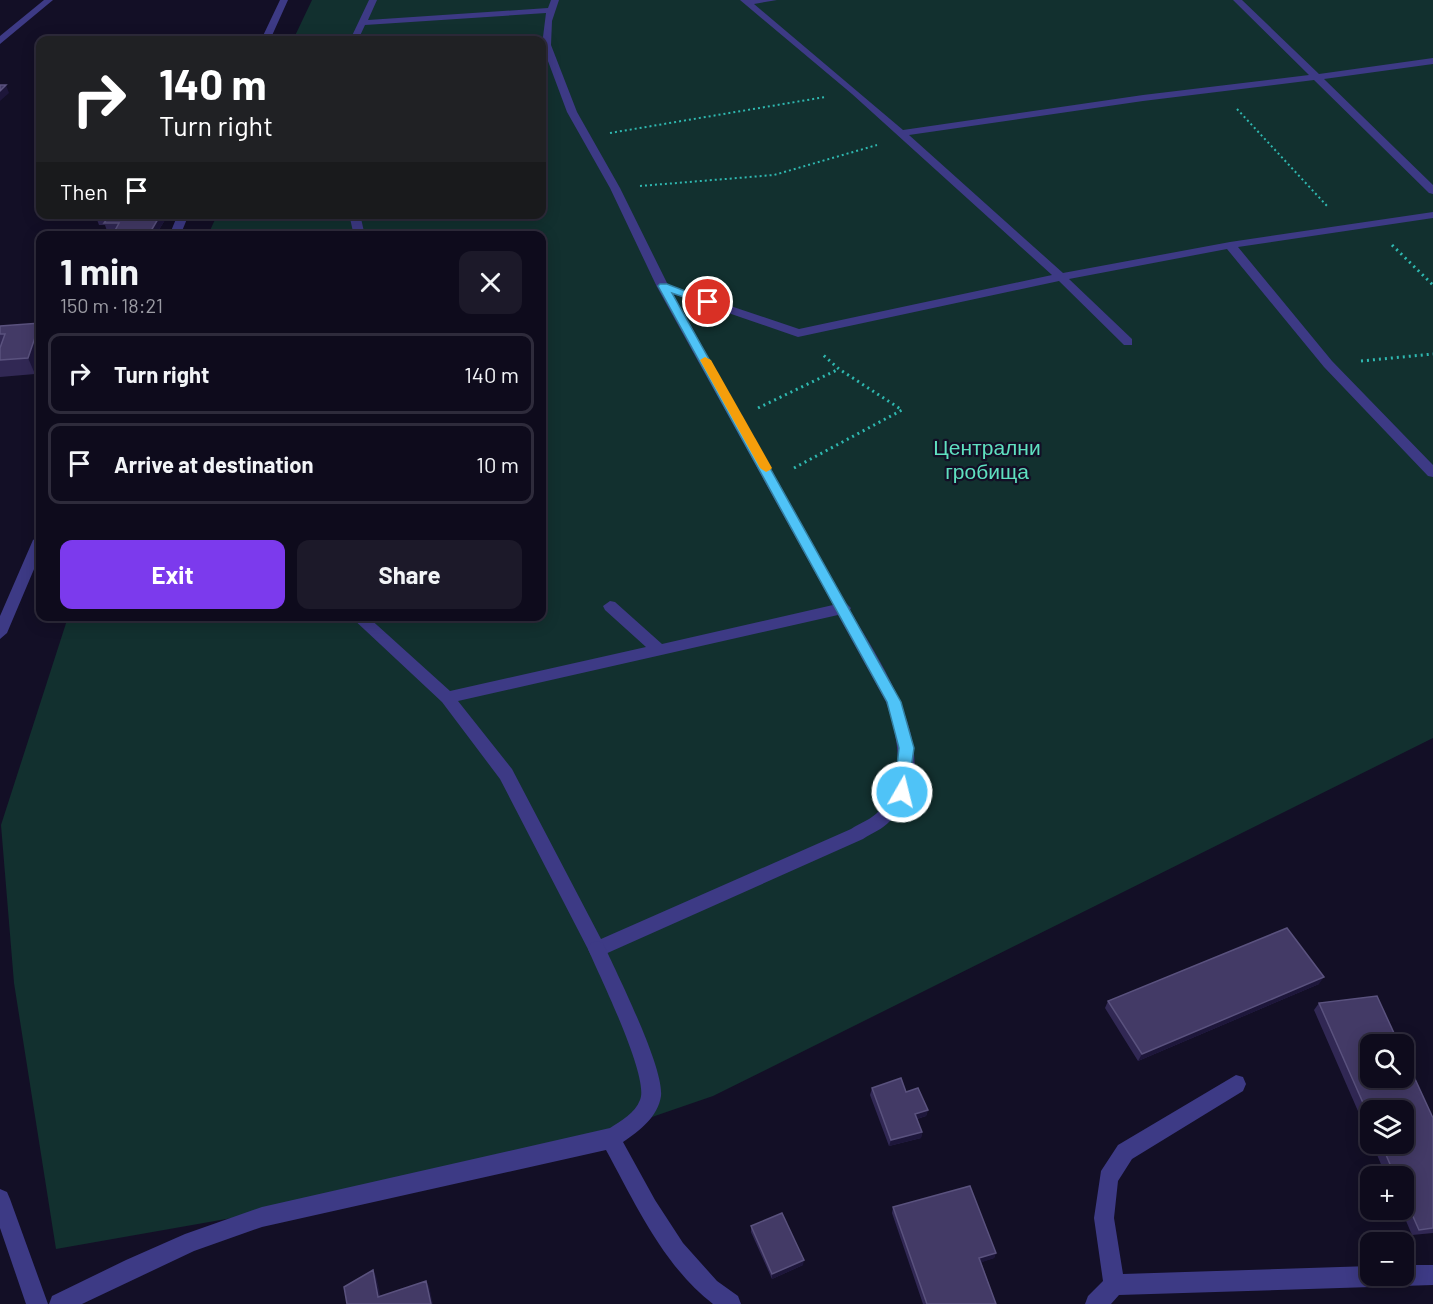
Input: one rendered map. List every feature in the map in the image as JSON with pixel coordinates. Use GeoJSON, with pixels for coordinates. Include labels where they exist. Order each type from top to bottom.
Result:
{"type":"FeatureCollection","features":[{"type":"Feature","properties":{"kind":"street"},"geometry":{"type":"LineString","coordinates":[[0,41],[49,0]]}},
{"type":"Feature","properties":{"kind":"street"},"geometry":{"type":"LineString","coordinates":[[267,36],[284,0]]}},
{"type":"Feature","properties":{"kind":"street"},"geometry":{"type":"LineString","coordinates":[[356,36],[373,0]]}},
{"type":"Feature","properties":{"kind":"street"},"geometry":{"type":"LineString","coordinates":[[746,1],[773,0]]}},
{"type":"Feature","properties":{"kind":"street"},"geometry":{"type":"LineString","coordinates":[[1237,0],[1319,77],[1433,191]]}},
{"type":"Feature","properties":{"kind":"street"},"geometry":{"type":"LineString","coordinates":[[746,1],[855,92],[1061,277],[1128,342]]}},
{"type":"Feature","properties":{"kind":"street"},"geometry":{"type":"LineString","coordinates":[[362,23],[554,5],[548,21],[546,45],[572,112],[615,188],[663,286],[884,680],[902,723],[906,748],[902,792],[885,816],[857,834],[597,949]]}},
{"type":"Feature","properties":{"kind":"street"},"geometry":{"type":"LineString","coordinates":[[902,135],[1143,98],[1220,90],[1433,61]]}},
{"type":"Feature","properties":{"kind":"street"},"geometry":{"type":"LineString","coordinates":[[663,286],[798,333],[1061,277],[1230,245],[1433,215]]}},
{"type":"Feature","properties":{"kind":"street"},"geometry":{"type":"LineString","coordinates":[[1230,245],[1328,364],[1433,473]]}},
{"type":"Feature","properties":{"kind":"street"},"geometry":{"type":"LineString","coordinates":[[0,633],[36,549]]}},
{"type":"Feature","properties":{"kind":"street"},"geometry":{"type":"LineString","coordinates":[[610,606],[660,651]]}},
{"type":"Feature","properties":{"kind":"street"},"geometry":{"type":"LineString","coordinates":[[447,698],[844,608]]}},
{"type":"Feature","properties":{"kind":"street"},"geometry":{"type":"LineString","coordinates":[[60,1304],[192,1241],[262,1217],[611,1139],[637,1121],[651,1097],[649,1074],[597,949],[506,774],[447,698],[362,621]]}},
{"type":"Feature","properties":{"kind":"street"},"geometry":{"type":"LineString","coordinates":[[1114,1285],[1104,1218],[1108,1178],[1125,1152],[1236,1084]]}},
{"type":"Feature","properties":{"kind":"street"},"geometry":{"type":"LineString","coordinates":[[611,1139],[674,1250],[711,1291],[730,1304]]}},
{"type":"Feature","properties":{"kind":"street"},"geometry":{"type":"LineString","coordinates":[[0,1199],[37,1304]]}},
{"type":"Feature","properties":{"kind":"street"},"geometry":{"type":"LineString","coordinates":[[1096,1304],[1114,1285],[1433,1275]]}},
{"type":"Feature","properties":{"kind":"path"},"geometry":{"type":"LineString","coordinates":[[1220,90],[1347,228]]}},
{"type":"Feature","properties":{"kind":"path"},"geometry":{"type":"LineString","coordinates":[[586,137],[855,92]]}},
{"type":"Feature","properties":{"kind":"path"},"geometry":{"type":"LineString","coordinates":[[615,188],[774,175],[902,135]]}},
{"type":"Feature","properties":{"kind":"path"},"geometry":{"type":"LineString","coordinates":[[1369,224],[1433,285]]}},
{"type":"Feature","properties":{"kind":"path"},"geometry":{"type":"LineString","coordinates":[[772,479],[902,410],[839,369],[798,333]]}},
{"type":"Feature","properties":{"kind":"path"},"geometry":{"type":"LineString","coordinates":[[1328,364],[1433,354]]}},
{"type":"Feature","properties":{"kind":"path"},"geometry":{"type":"LineString","coordinates":[[738,417],[839,369]]}},
{"type":"Feature","properties":{"kind":"green space","name":"Централни гробища"},"geometry":{"type":"Polygon","coordinates":[[[312,0],[1433,0],[1433,738],[713,1096],[492,1172],[56,1249],[14,983],[1,825],[67,621],[546,621],[546,231],[210,231],[215,219],[546,219],[546,36],[295,36],[312,0]]]}},
{"type":"Feature","properties":{"kind":"building"},"geometry":{"type":"Polygon","coordinates":[[[107,219],[158,219],[151,231],[115,231],[119,223],[104,223],[107,219]]]}},
{"type":"Feature","properties":{"kind":"building"},"geometry":{"type":"Polygon","coordinates":[[[36,323],[36,335],[28,358],[0,360],[0,348],[5,334],[0,334],[0,326],[36,323]]]}},
{"type":"Feature","properties":{"kind":"building"},"geometry":{"type":"Polygon","coordinates":[[[1287,928],[1324,977],[1142,1054],[1108,1001],[1287,928]]]}},
{"type":"Feature","properties":{"kind":"building"},"geometry":{"type":"Polygon","coordinates":[[[1377,996],[1394,1034],[1360,1034],[1360,1088],[1414,1088],[1414,1077],[1433,1118],[1433,1228],[1419,1230],[1414,1219],[1414,1166],[1391,1166],[1386,1154],[1414,1154],[1414,1100],[1362,1100],[1319,1003],[1377,996]]]}},
{"type":"Feature","properties":{"kind":"building"},"geometry":{"type":"Polygon","coordinates":[[[901,1078],[906,1092],[918,1088],[928,1110],[915,1114],[922,1132],[891,1140],[872,1088],[901,1078]]]}},
{"type":"Feature","properties":{"kind":"building"},"geometry":{"type":"Polygon","coordinates":[[[970,1186],[996,1253],[979,1258],[996,1304],[927,1304],[893,1207],[970,1186]]]}},
{"type":"Feature","properties":{"kind":"building"},"geometry":{"type":"Polygon","coordinates":[[[782,1213],[804,1260],[772,1274],[751,1226],[782,1213]]]}},
{"type":"Feature","properties":{"kind":"building"},"geometry":{"type":"Polygon","coordinates":[[[373,1270],[378,1297],[426,1281],[431,1304],[347,1304],[344,1287],[373,1270]]]}},
{"type":"Feature","properties":{"kind":"slow traffic"},"geometry":{"type":"LineString","coordinates":[[705,360],[766,468]]}},
{"type":"Feature","properties":{"kind":"route"},"geometry":{"type":"LineString","coordinates":[[708,302],[663,286],[884,680],[902,723],[906,748],[906,769],[902,792]]}}]}
